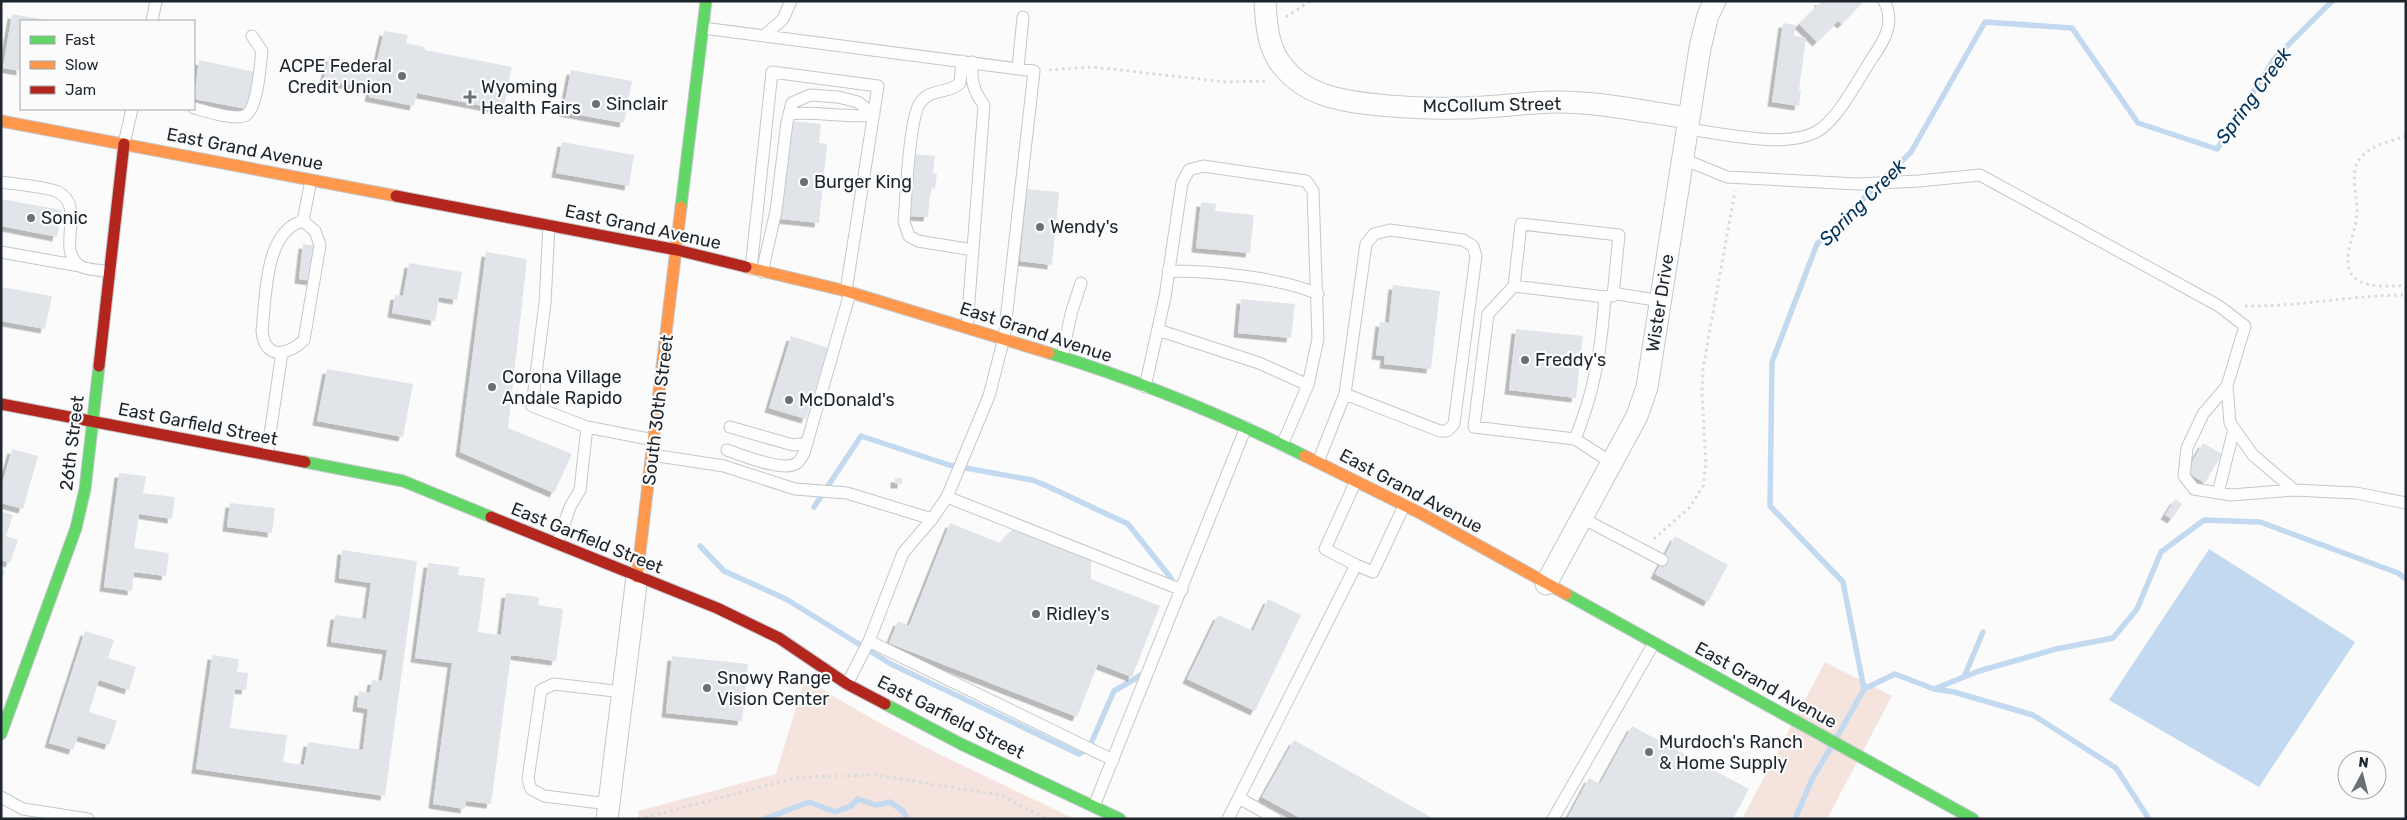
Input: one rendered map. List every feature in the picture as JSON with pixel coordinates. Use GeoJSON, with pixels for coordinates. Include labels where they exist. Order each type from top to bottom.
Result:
{"type":"FeatureCollection","features":[{"type":"Feature","properties":{"kind":"main road","name":"South 30th Street"},"geometry":{"type":"LineString","coordinates":[[637,578],[706,1]]}},
{"type":"Feature","properties":{"kind":"main road","name":"East Grand Avenue"},"geometry":{"type":"LineString","coordinates":[[1,120],[677,250],[756,271],[848,292],[1062,357],[1246,427],[1356,481],[1855,753],[1972,819]]}},
{"type":"Feature","properties":{"kind":"main road","name":"26th Street"},"geometry":{"type":"LineString","coordinates":[[1,734],[76,528],[85,489],[124,144]]}},
{"type":"Feature","properties":{"kind":"main road","name":"East Garfield Street"},"geometry":{"type":"LineString","coordinates":[[1,404],[403,481],[637,578],[717,608],[779,638],[847,684],[961,744],[1120,819]]}},
{"type":"Feature","properties":{"kind":"street","name":"McCollum Street"},"geometry":{"type":"LineString","coordinates":[[1265,1],[1267,30],[1273,50],[1284,68],[1300,84],[1323,95],[1357,101],[1458,108],[1562,102],[1594,104],[1688,123]]}},
{"type":"Feature","properties":{"kind":"street","name":"Wister Drive"},"geometry":{"type":"LineString","coordinates":[[1546,584],[1637,416],[1647,387],[1700,48],[1708,15],[1715,1]]}},
{"type":"Feature","properties":{"kind":"street","name":"South 30th Street"},"geometry":{"type":"LineString","coordinates":[[608,812],[637,578]]}},
{"type":"Feature","properties":{"kind":"lane"},"geometry":{"type":"LineString","coordinates":[[152,20],[156,1]]}},
{"type":"Feature","properties":{"kind":"lane"},"geometry":{"type":"LineString","coordinates":[[765,36],[783,19],[790,1]]}},
{"type":"Feature","properties":{"kind":"lane"},"geometry":{"type":"LineString","coordinates":[[1688,123],[1768,139],[1799,136],[1815,132],[1835,114],[1886,38],[1890,20],[1889,10],[1884,1]]}},
{"type":"Feature","properties":{"kind":"lane"},"geometry":{"type":"LineString","coordinates":[[1018,68],[1024,17]]}},
{"type":"Feature","properties":{"kind":"lane"},"geometry":{"type":"LineString","coordinates":[[703,28],[1034,71],[1004,338],[989,396],[947,497],[932,519],[903,553],[869,640],[847,684]]}},
{"type":"Feature","properties":{"kind":"lane"},"geometry":{"type":"LineString","coordinates":[[195,108],[238,117],[245,116],[250,111],[255,97],[262,51],[252,36]]}},
{"type":"Feature","properties":{"kind":"lane"},"geometry":{"type":"LineString","coordinates":[[955,88],[960,83],[967,62]]}},
{"type":"Feature","properties":{"kind":"lane"},"geometry":{"type":"LineString","coordinates":[[967,62],[977,96],[984,105],[967,327]]}},
{"type":"Feature","properties":{"kind":"lane"},"geometry":{"type":"LineString","coordinates":[[726,450],[780,467],[798,463],[807,442],[848,292],[878,86],[772,72],[756,271]]}},
{"type":"Feature","properties":{"kind":"lane"},"geometry":{"type":"LineString","coordinates":[[973,250],[918,242],[909,236],[904,222],[912,130],[919,103],[933,92],[955,88],[977,96]]}},
{"type":"Feature","properties":{"kind":"lane"},"geometry":{"type":"LineString","coordinates":[[756,271],[776,211],[792,103],[810,95],[838,97],[858,102],[874,115]]}},
{"type":"Feature","properties":{"kind":"lane"},"geometry":{"type":"LineString","coordinates":[[124,144],[132,110]]}},
{"type":"Feature","properties":{"kind":"lane"},"geometry":{"type":"LineString","coordinates":[[789,114],[805,112],[856,117],[874,115]]}},
{"type":"Feature","properties":{"kind":"lane"},"geometry":{"type":"LineString","coordinates":[[1683,159],[1727,177],[1737,178],[1856,184],[1919,181],[1980,175],[2219,306],[2245,326],[2227,386],[2230,423],[2253,455],[2294,490]]}},
{"type":"Feature","properties":{"kind":"lane"},"geometry":{"type":"LineString","coordinates":[[1145,387],[1158,330],[1182,183],[1189,170],[1203,166],[1306,181],[1313,191],[1318,338],[1308,385],[1282,445]]}},
{"type":"Feature","properties":{"kind":"lane"},"geometry":{"type":"LineString","coordinates":[[303,221],[311,180]]}},
{"type":"Feature","properties":{"kind":"lane"},"geometry":{"type":"LineString","coordinates":[[1,182],[58,192],[70,203],[72,212],[69,237],[76,261]]}},
{"type":"Feature","properties":{"kind":"lane"},"geometry":{"type":"LineString","coordinates":[[303,221],[315,231],[320,246],[304,340],[297,347],[282,352],[270,350],[263,341],[262,331],[272,256],[282,233],[292,224],[303,221]]}},
{"type":"Feature","properties":{"kind":"lane"},"geometry":{"type":"LineString","coordinates":[[1576,439],[1589,405],[1600,357],[1619,235],[1521,224],[1514,286],[1488,314],[1474,427],[1576,439],[1612,463]]}},
{"type":"Feature","properties":{"kind":"lane"},"geometry":{"type":"LineString","coordinates":[[549,225],[545,303],[532,406],[588,427],[654,440]]}},
{"type":"Feature","properties":{"kind":"lane"},"geometry":{"type":"LineString","coordinates":[[1318,462],[1345,394],[1366,244],[1374,234],[1390,230],[1463,240],[1474,246],[1476,256],[1454,424],[1448,431],[1440,431],[1345,394]]}},
{"type":"Feature","properties":{"kind":"lane"},"geometry":{"type":"LineString","coordinates":[[1,244],[76,261],[110,272]]}},
{"type":"Feature","properties":{"kind":"lane"},"geometry":{"type":"LineString","coordinates":[[1,252],[76,261]]}},
{"type":"Feature","properties":{"kind":"lane"},"geometry":{"type":"LineString","coordinates":[[1168,271],[1239,277],[1299,286],[1318,294]]}},
{"type":"Feature","properties":{"kind":"lane"},"geometry":{"type":"LineString","coordinates":[[1062,357],[1071,314],[1081,283]]}},
{"type":"Feature","properties":{"kind":"lane"},"geometry":{"type":"LineString","coordinates":[[1514,286],[1609,297],[1618,294],[1661,301]]}},
{"type":"Feature","properties":{"kind":"lane"},"geometry":{"type":"LineString","coordinates":[[1158,330],[1259,363],[1308,385]]}},
{"type":"Feature","properties":{"kind":"lane"},"geometry":{"type":"LineString","coordinates":[[267,455],[282,352]]}},
{"type":"Feature","properties":{"kind":"lane"},"geometry":{"type":"LineString","coordinates":[[2227,386],[2203,414],[2187,448],[2184,476],[2194,489],[2265,494],[2294,490],[2356,493],[2406,503]]}},
{"type":"Feature","properties":{"kind":"lane"},"geometry":{"type":"LineString","coordinates":[[556,545],[570,507],[580,490],[588,427]]}},
{"type":"Feature","properties":{"kind":"lane"},"geometry":{"type":"LineString","coordinates":[[730,427],[793,445],[807,442]]}},
{"type":"Feature","properties":{"kind":"lane"},"geometry":{"type":"LineString","coordinates":[[1094,807],[1246,427]]}},
{"type":"Feature","properties":{"kind":"lane"},"geometry":{"type":"LineString","coordinates":[[2218,492],[2234,429]]}},
{"type":"Feature","properties":{"kind":"lane"},"geometry":{"type":"LineString","coordinates":[[652,455],[724,466],[795,489],[847,493],[932,519]]}},
{"type":"Feature","properties":{"kind":"lane"},"geometry":{"type":"LineString","coordinates":[[1356,481],[1326,549],[1356,565],[1373,572],[1404,506]]}},
{"type":"Feature","properties":{"kind":"lane"},"geometry":{"type":"LineString","coordinates":[[947,497],[1182,590]]}},
{"type":"Feature","properties":{"kind":"lane"},"geometry":{"type":"LineString","coordinates":[[1582,518],[1662,560]]}},
{"type":"Feature","properties":{"kind":"lane"},"geometry":{"type":"LineString","coordinates":[[1228,819],[1356,565]]}},
{"type":"Feature","properties":{"kind":"lane"},"geometry":{"type":"LineString","coordinates":[[869,640],[1113,760]]}},
{"type":"Feature","properties":{"kind":"lane"},"geometry":{"type":"LineString","coordinates":[[1553,819],[1654,644]]}},
{"type":"Feature","properties":{"kind":"lane"},"geometry":{"type":"LineString","coordinates":[[608,812],[544,796],[531,788],[528,779],[541,690],[554,684],[623,692]]}},
{"type":"Feature","properties":{"kind":"lane"},"geometry":{"type":"LineString","coordinates":[[1,798],[23,809],[88,819]]}},
{"type":"Feature","properties":{"kind":"lane"},"geometry":{"type":"LineString","coordinates":[[1239,798],[1276,819]]}},
{"type":"Feature","properties":{"kind":"path"},"geometry":{"type":"LineString","coordinates":[[1267,30],[1310,1]]}},
{"type":"Feature","properties":{"kind":"path"},"geometry":{"type":"LineString","coordinates":[[1034,71],[1093,67],[1226,82],[1262,82],[1292,76]]}},
{"type":"Feature","properties":{"kind":"path"},"geometry":{"type":"LineString","coordinates":[[2406,136],[2374,148],[2360,158],[2354,183],[2357,214],[2348,260],[2350,274],[2358,282],[2379,286],[2406,285]]}},
{"type":"Feature","properties":{"kind":"path"},"geometry":{"type":"LineString","coordinates":[[1642,549],[1690,507],[1703,486],[1706,464],[1702,394],[1704,368],[1737,178]]}},
{"type":"Feature","properties":{"kind":"path"},"geometry":{"type":"LineString","coordinates":[[2219,306],[2278,306],[2384,295],[2406,295]]}},
{"type":"Feature","properties":{"kind":"path"},"geometry":{"type":"LineString","coordinates":[[639,819],[800,777],[876,775],[1000,796],[1048,819]]}},
{"type":"Feature","properties":{"kind":"shaded area"},"geometry":{"type":"Polygon","coordinates":[[[1825,662],[1892,696],[1827,819],[1742,819],[1825,662]]]}},
{"type":"Feature","properties":{"kind":"shaded area"},"geometry":{"type":"Polygon","coordinates":[[[805,678],[904,736],[1075,819],[639,819],[638,811],[776,774],[805,678]]]}},
{"type":"Feature","properties":{"kind":"water"},"geometry":{"type":"Polygon","coordinates":[[[2209,549],[2355,642],[2259,787],[2109,700],[2209,549]]]}},
{"type":"Feature","properties":{"kind":"building"},"geometry":{"type":"Polygon","coordinates":[[[1818,1],[1864,1],[1842,24],[1838,21],[1817,42],[1799,24],[1820,3],[1818,1]]]}},
{"type":"Feature","properties":{"kind":"building"},"geometry":{"type":"Polygon","coordinates":[[[12,14],[47,20],[20,20],[20,71],[3,68],[12,14]]]}},
{"type":"Feature","properties":{"kind":"building"},"geometry":{"type":"Polygon","coordinates":[[[1783,23],[1795,25],[1794,36],[1806,38],[1799,90],[1801,90],[1799,106],[1772,102],[1783,23]]]}},
{"type":"Feature","properties":{"kind":"building"},"geometry":{"type":"Polygon","coordinates":[[[384,31],[408,35],[406,43],[425,47],[425,50],[512,67],[503,110],[417,93],[414,106],[369,97],[371,89],[324,80],[329,56],[376,66],[384,31]]]}},
{"type":"Feature","properties":{"kind":"building"},"geometry":{"type":"Polygon","coordinates":[[[199,60],[255,72],[247,109],[195,99],[199,60]]]}},
{"type":"Feature","properties":{"kind":"building","name":"Sinclair"},"geometry":{"type":"Polygon","coordinates":[[[571,70],[632,81],[624,123],[563,112],[571,70]]]}},
{"type":"Feature","properties":{"kind":"building","name":"Burger King"},"geometry":{"type":"Polygon","coordinates":[[[791,121],[821,124],[819,143],[827,144],[819,223],[781,219],[791,121]]]}},
{"type":"Feature","properties":{"kind":"building","name":"Sinclair"},"geometry":{"type":"Polygon","coordinates":[[[562,142],[634,155],[629,186],[556,173],[562,142]]]}},
{"type":"Feature","properties":{"kind":"building"},"geometry":{"type":"Polygon","coordinates":[[[915,154],[935,156],[933,173],[937,174],[935,189],[931,188],[928,217],[909,216],[915,154]]]}},
{"type":"Feature","properties":{"kind":"building","name":"Wendy's"},"geometry":{"type":"Polygon","coordinates":[[[1027,189],[1059,192],[1052,265],[1020,261],[1027,189]]]}},
{"type":"Feature","properties":{"kind":"building","name":"Sonic"},"geometry":{"type":"Polygon","coordinates":[[[1,199],[62,210],[57,237],[1,226],[1,199]]]}},
{"type":"Feature","properties":{"kind":"building"},"geometry":{"type":"Polygon","coordinates":[[[1201,202],[1216,204],[1215,211],[1254,215],[1250,253],[1196,248],[1201,202]]]}},
{"type":"Feature","properties":{"kind":"building"},"geometry":{"type":"Polygon","coordinates":[[[303,244],[318,246],[313,281],[299,279],[303,244]]]}},
{"type":"Feature","properties":{"kind":"building"},"geometry":{"type":"Polygon","coordinates":[[[486,252],[527,259],[508,428],[572,454],[554,493],[460,452],[486,252]]]}},
{"type":"Feature","properties":{"kind":"building"},"geometry":{"type":"Polygon","coordinates":[[[409,263],[462,272],[457,300],[439,297],[435,321],[392,313],[395,295],[403,296],[409,263]]]}},
{"type":"Feature","properties":{"kind":"building"},"geometry":{"type":"Polygon","coordinates":[[[1393,285],[1440,291],[1431,369],[1384,364],[1385,356],[1376,355],[1380,322],[1389,323],[1393,285]]]}},
{"type":"Feature","properties":{"kind":"building"},"geometry":{"type":"Polygon","coordinates":[[[1,287],[52,296],[45,329],[1,321],[1,287]]]}},
{"type":"Feature","properties":{"kind":"building"},"geometry":{"type":"Polygon","coordinates":[[[1241,299],[1295,304],[1291,338],[1238,333],[1241,299]]]}},
{"type":"Feature","properties":{"kind":"building"},"geometry":{"type":"Polygon","coordinates":[[[1516,329],[1583,336],[1576,398],[1509,390],[1516,329]]]}},
{"type":"Feature","properties":{"kind":"building"},"geometry":{"type":"Polygon","coordinates":[[[791,336],[828,348],[806,419],[769,408],[791,336]]]}},
{"type":"Feature","properties":{"kind":"building"},"geometry":{"type":"Polygon","coordinates":[[[327,369],[413,384],[403,437],[317,421],[327,369]]]}},
{"type":"Feature","properties":{"kind":"building"},"geometry":{"type":"Polygon","coordinates":[[[2203,443],[2222,454],[2205,483],[2186,472],[2203,443]]]}},
{"type":"Feature","properties":{"kind":"building"},"geometry":{"type":"Polygon","coordinates":[[[12,449],[38,456],[23,509],[1,503],[1,488],[12,449]]]}},
{"type":"Feature","properties":{"kind":"building"},"geometry":{"type":"Polygon","coordinates":[[[119,473],[146,476],[143,493],[175,497],[172,519],[139,514],[134,548],[169,553],[166,576],[134,572],[132,591],[104,587],[119,473]]]}},
{"type":"Feature","properties":{"kind":"building"},"geometry":{"type":"Polygon","coordinates":[[[895,478],[902,478],[902,484],[895,484],[895,478]]]}},
{"type":"Feature","properties":{"kind":"building"},"geometry":{"type":"Polygon","coordinates":[[[2175,499],[2182,504],[2172,519],[2165,515],[2175,499]]]}},
{"type":"Feature","properties":{"kind":"building"},"geometry":{"type":"Polygon","coordinates":[[[230,503],[275,508],[272,533],[227,527],[230,503]]]}},
{"type":"Feature","properties":{"kind":"building"},"geometry":{"type":"Polygon","coordinates":[[[1,511],[13,515],[6,536],[18,540],[10,563],[1,560],[1,511]]]}},
{"type":"Feature","properties":{"kind":"building","name":"Ridley's"},"geometry":{"type":"Polygon","coordinates":[[[950,523],[1000,543],[1014,528],[1091,559],[1091,579],[1160,606],[1132,677],[1098,664],[1077,717],[889,643],[898,621],[909,626],[950,523]]]}},
{"type":"Feature","properties":{"kind":"building"},"geometry":{"type":"Polygon","coordinates":[[[1675,536],[1728,565],[1708,602],[1655,574],[1675,536]]]}},
{"type":"Feature","properties":{"kind":"building"},"geometry":{"type":"Polygon","coordinates":[[[342,550],[417,561],[385,796],[196,769],[212,655],[239,659],[237,672],[248,673],[246,690],[235,689],[230,728],[287,735],[283,762],[304,765],[308,742],[363,750],[368,709],[357,707],[359,691],[370,693],[372,680],[382,681],[387,650],[331,642],[335,615],[366,619],[371,583],[339,578],[342,550]]]}},
{"type":"Feature","properties":{"kind":"building"},"geometry":{"type":"Polygon","coordinates":[[[428,563],[459,567],[458,575],[485,578],[478,632],[501,635],[506,593],[539,597],[538,605],[563,609],[556,661],[511,655],[491,804],[466,801],[465,809],[433,804],[452,663],[415,658],[428,563]]]}},
{"type":"Feature","properties":{"kind":"building"},"geometry":{"type":"Polygon","coordinates":[[[1,569],[5,571],[1,582],[1,569]]]}},
{"type":"Feature","properties":{"kind":"building"},"geometry":{"type":"Polygon","coordinates":[[[1268,599],[1301,615],[1255,711],[1187,679],[1218,615],[1253,631],[1268,599]]]}},
{"type":"Feature","properties":{"kind":"building"},"geometry":{"type":"Polygon","coordinates":[[[85,631],[114,640],[108,658],[136,667],[129,690],[99,680],[89,712],[117,721],[109,745],[78,736],[73,750],[49,743],[85,631]]]}},
{"type":"Feature","properties":{"kind":"building","name":"Snowy Range Vision Center"},"geometry":{"type":"Polygon","coordinates":[[[672,656],[748,664],[742,721],[666,713],[672,656]]]}},
{"type":"Feature","properties":{"kind":"building","name":"Murdoch's Ranch & Home Supply"},"geometry":{"type":"Polygon","coordinates":[[[1632,726],[1749,789],[1733,819],[1567,819],[1589,778],[1600,784],[1632,726]]]}},
{"type":"Feature","properties":{"kind":"building"},"geometry":{"type":"Polygon","coordinates":[[[1294,740],[1434,819],[1302,819],[1262,797],[1294,740]]]}},
{"type":"Feature","properties":{"kind":"waterway","name":"Spring Creek"},"geometry":{"type":"LineString","coordinates":[[1837,737],[1864,689],[1843,582],[1770,506],[1772,362],[1817,244],[1911,152],[1985,22],[2072,28],[2138,123],[2217,149],[2275,58],[2332,1]]}},
{"type":"Feature","properties":{"kind":"waterway"},"geometry":{"type":"LineString","coordinates":[[814,507],[861,436],[949,465],[1032,480],[1128,524],[1171,578],[1174,586]]}},
{"type":"Feature","properties":{"kind":"waterway"},"geometry":{"type":"LineString","coordinates":[[1934,689],[1979,671],[2056,649],[2113,638],[2137,609],[2161,552],[2204,520],[2260,522],[2398,573],[2406,579]]}},
{"type":"Feature","properties":{"kind":"waterway"},"geometry":{"type":"LineString","coordinates":[[700,546],[724,571],[786,599],[891,664],[1079,754],[1089,748],[1114,691],[1145,673]]}},
{"type":"Feature","properties":{"kind":"waterway"},"geometry":{"type":"LineString","coordinates":[[1964,677],[1983,632]]}},
{"type":"Feature","properties":{"kind":"waterway"},"geometry":{"type":"LineString","coordinates":[[1864,689],[1895,674],[1934,689],[1954,692],[2033,715],[2116,768],[2149,819]]}},
{"type":"Feature","properties":{"kind":"waterway","name":"Spring Creek"},"geometry":{"type":"LineString","coordinates":[[1795,819],[1812,779],[1830,749]]}},
{"type":"Feature","properties":{"kind":"waterway","name":"Spring Creek"},"geometry":{"type":"LineString","coordinates":[[764,819],[809,802],[835,812],[851,806],[858,799],[876,805],[890,802],[903,811],[907,819]]}},
{"type":"Feature","properties":{"kind":"traffic: fast"},"geometry":{"type":"LineString","coordinates":[[681,207],[706,1]]}},
{"type":"Feature","properties":{"kind":"traffic: fast"},"geometry":{"type":"LineString","coordinates":[[1049,353],[1082,363],[1179,399],[1243,426],[1305,456]]}},
{"type":"Feature","properties":{"kind":"traffic: fast"},"geometry":{"type":"LineString","coordinates":[[1,734],[76,528],[85,489],[99,366]]}},
{"type":"Feature","properties":{"kind":"traffic: fast"},"geometry":{"type":"LineString","coordinates":[[305,462],[403,481],[491,517]]}},
{"type":"Feature","properties":{"kind":"traffic: fast"},"geometry":{"type":"LineString","coordinates":[[1566,594],[1973,819]]}},
{"type":"Feature","properties":{"kind":"traffic: fast"},"geometry":{"type":"LineString","coordinates":[[885,704],[961,744],[1120,819]]}},
{"type":"Feature","properties":{"kind":"traffic: slow"},"geometry":{"type":"LineString","coordinates":[[1,121],[396,196]]}},
{"type":"Feature","properties":{"kind":"traffic: slow"},"geometry":{"type":"LineString","coordinates":[[637,577],[681,207]]}},
{"type":"Feature","properties":{"kind":"traffic: slow"},"geometry":{"type":"LineString","coordinates":[[746,267],[846,291],[1049,353]]}},
{"type":"Feature","properties":{"kind":"traffic: slow"},"geometry":{"type":"LineString","coordinates":[[1305,456],[1422,514],[1566,594]]}},
{"type":"Feature","properties":{"kind":"traffic: jam"},"geometry":{"type":"LineString","coordinates":[[99,366],[124,144]]}},
{"type":"Feature","properties":{"kind":"traffic: jam"},"geometry":{"type":"LineString","coordinates":[[396,196],[677,250],[746,267]]}},
{"type":"Feature","properties":{"kind":"traffic: jam"},"geometry":{"type":"LineString","coordinates":[[1,404],[305,462]]}},
{"type":"Feature","properties":{"kind":"traffic: jam"},"geometry":{"type":"LineString","coordinates":[[491,517],[717,608],[779,638],[847,684],[885,704]]}},
{"type":"Feature","properties":{"kind":"place","name":"ACPE Federal Credit Union"},"geometry":{"type":"Point","coordinates":[402,76]}},
{"type":"Feature","properties":{"kind":"place","name":"Wyoming Health Fairs"},"geometry":{"type":"Point","coordinates":[470,97]}},
{"type":"Feature","properties":{"kind":"place","name":"Sinclair"},"geometry":{"type":"Point","coordinates":[596,104]}},
{"type":"Feature","properties":{"kind":"place","name":"Burger King"},"geometry":{"type":"Point","coordinates":[804,182]}},
{"type":"Feature","properties":{"kind":"place","name":"Sonic"},"geometry":{"type":"Point","coordinates":[31,218]}},
{"type":"Feature","properties":{"kind":"place","name":"Wendy's"},"geometry":{"type":"Point","coordinates":[1040,227]}},
{"type":"Feature","properties":{"kind":"place","name":"Freddy's"},"geometry":{"type":"Point","coordinates":[1525,360]}},
{"type":"Feature","properties":{"kind":"place","name":"Corona Village Andale Rapido"},"geometry":{"type":"Point","coordinates":[492,387]}},
{"type":"Feature","properties":{"kind":"place","name":"McDonald's"},"geometry":{"type":"Point","coordinates":[789,400]}},
{"type":"Feature","properties":{"kind":"place","name":"Ridley's"},"geometry":{"type":"Point","coordinates":[1036,614]}},
{"type":"Feature","properties":{"kind":"place","name":"Snowy Range Vision Center"},"geometry":{"type":"Point","coordinates":[707,688]}},
{"type":"Feature","properties":{"kind":"place","name":"Murdoch's Ranch & Home Supply"},"geometry":{"type":"Point","coordinates":[1649,752]}}]}
